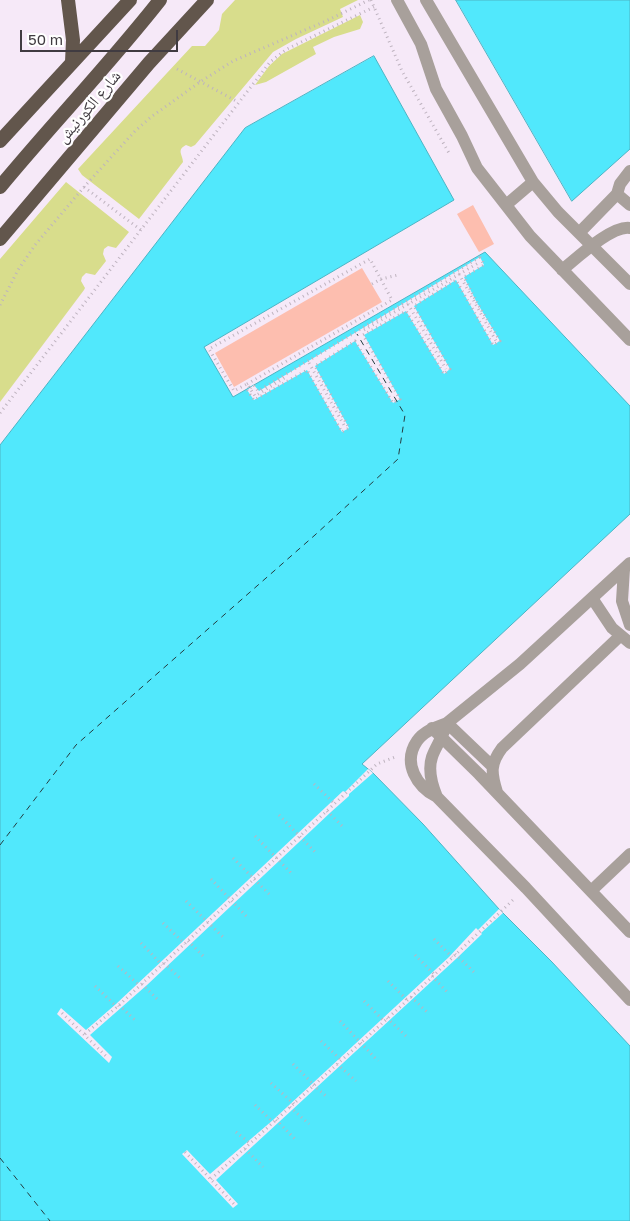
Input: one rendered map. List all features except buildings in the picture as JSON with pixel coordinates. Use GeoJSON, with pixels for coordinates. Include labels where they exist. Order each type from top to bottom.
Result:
{"type":"FeatureCollection","features":[{"type":"Feature","properties":{"kind":"highway"},"geometry":{"type":"LineString","coordinates":[[68,0],[73,40],[72,62]]}},
{"type":"Feature","properties":{"kind":"highway"},"geometry":{"type":"LineString","coordinates":[[0,141],[130,0]]}},
{"type":"Feature","properties":{"kind":"highway"},"geometry":{"type":"LineString","coordinates":[[0,187],[134,34],[160,0]]}},
{"type":"Feature","properties":{"kind":"highway","name":"شارع الكورنيش"},"geometry":{"type":"LineString","coordinates":[[0,239],[149,63],[207,0]]}},
{"type":"Feature","properties":{"kind":"lane"},"geometry":{"type":"LineString","coordinates":[[397,0],[421,44],[436,89],[477,168],[530,236],[630,340]]}},
{"type":"Feature","properties":{"kind":"lane"},"geometry":{"type":"LineString","coordinates":[[426,0],[532,182],[551,205],[630,284]]}},
{"type":"Feature","properties":{"kind":"lane"},"geometry":{"type":"LineString","coordinates":[[617,194],[620,184],[630,171]]}},
{"type":"Feature","properties":{"kind":"lane"},"geometry":{"type":"LineString","coordinates":[[506,204],[532,182]]}},
{"type":"Feature","properties":{"kind":"lane"},"geometry":{"type":"LineString","coordinates":[[579,234],[617,194],[630,189]]}},
{"type":"Feature","properties":{"kind":"lane"},"geometry":{"type":"LineString","coordinates":[[617,194],[630,205]]}},
{"type":"Feature","properties":{"kind":"lane"},"geometry":{"type":"LineString","coordinates":[[562,270],[592,246],[619,229],[630,228]]}},
{"type":"Feature","properties":{"kind":"lane"},"geometry":{"type":"LineString","coordinates":[[627,566],[520,664],[447,723],[432,728],[417,742],[411,760],[412,770],[416,779],[437,797],[526,888],[630,1000]]}},
{"type":"Feature","properties":{"kind":"lane"},"geometry":{"type":"LineString","coordinates":[[627,566],[622,601],[630,625]]}},
{"type":"Feature","properties":{"kind":"lane"},"geometry":{"type":"LineString","coordinates":[[496,792],[492,766],[502,748],[625,639],[605,620],[592,598]]}},
{"type":"Feature","properties":{"kind":"lane"},"geometry":{"type":"LineString","coordinates":[[437,797],[430,767],[432,757],[447,723]]}},
{"type":"Feature","properties":{"kind":"lane"},"geometry":{"type":"LineString","coordinates":[[447,723],[492,766]]}},
{"type":"Feature","properties":{"kind":"lane"},"geometry":{"type":"LineString","coordinates":[[432,728],[630,932]]}},
{"type":"Feature","properties":{"kind":"lane"},"geometry":{"type":"LineString","coordinates":[[476,751],[488,753],[502,748]]}},
{"type":"Feature","properties":{"kind":"lane"},"geometry":{"type":"LineString","coordinates":[[591,891],[630,854]]}},
{"type":"Feature","properties":{"kind":"path"},"geometry":{"type":"LineString","coordinates":[[0,305],[26,258],[84,187],[135,130],[200,82],[240,58],[370,0],[402,72],[454,160]]}},
{"type":"Feature","properties":{"kind":"path"},"geometry":{"type":"LineString","coordinates":[[0,413],[261,72],[278,54],[374,7]]}},
{"type":"Feature","properties":{"kind":"path"},"geometry":{"type":"LineString","coordinates":[[178,69],[238,102]]}},
{"type":"Feature","properties":{"kind":"path"},"geometry":{"type":"LineString","coordinates":[[84,187],[141,230]]}},
{"type":"Feature","properties":{"kind":"path"},"geometry":{"type":"LineString","coordinates":[[480,257],[484,265],[464,277],[500,341],[494,345],[456,280],[427,299],[414,306],[450,369],[444,374],[406,311],[364,335],[400,399],[393,403],[356,341],[315,366],[349,428],[342,432],[307,370],[254,400],[247,390],[254,385],[258,391],[480,257]]}},
{"type":"Feature","properties":{"kind":"path"},"geometry":{"type":"LineString","coordinates":[[370,259],[381,280],[392,300],[234,391],[209,349],[370,259]]}},
{"type":"Feature","properties":{"kind":"path"},"geometry":{"type":"LineString","coordinates":[[247,384],[255,396],[480,262]]}},
{"type":"Feature","properties":{"kind":"path"},"geometry":{"type":"LineString","coordinates":[[459,274],[496,341]]}},
{"type":"Feature","properties":{"kind":"path"},"geometry":{"type":"LineString","coordinates":[[372,284],[398,275]]}},
{"type":"Feature","properties":{"kind":"path"},"geometry":{"type":"LineString","coordinates":[[408,304],[446,369]]}},
{"type":"Feature","properties":{"kind":"path"},"geometry":{"type":"LineString","coordinates":[[309,363],[345,427]]}},
{"type":"Feature","properties":{"kind":"path"},"geometry":{"type":"LineString","coordinates":[[85,1034],[141,985],[377,764],[413,750]]}},
{"type":"Feature","properties":{"kind":"path"},"geometry":{"type":"LineString","coordinates":[[314,784],[335,804]]}},
{"type":"Feature","properties":{"kind":"path"},"geometry":{"type":"LineString","coordinates":[[327,811],[343,827]]}},
{"type":"Feature","properties":{"kind":"path"},"geometry":{"type":"LineString","coordinates":[[278,815],[316,853]]}},
{"type":"Feature","properties":{"kind":"path"},"geometry":{"type":"LineString","coordinates":[[255,836],[293,875]]}},
{"type":"Feature","properties":{"kind":"path"},"geometry":{"type":"LineString","coordinates":[[233,858],[271,896]]}},
{"type":"Feature","properties":{"kind":"path"},"geometry":{"type":"LineString","coordinates":[[211,879],[248,918]]}},
{"type":"Feature","properties":{"kind":"path"},"geometry":{"type":"LineString","coordinates":[[211,1180],[388,1018],[526,888]]}},
{"type":"Feature","properties":{"kind":"path"},"geometry":{"type":"LineString","coordinates":[[186,901],[225,939]]}},
{"type":"Feature","properties":{"kind":"path"},"geometry":{"type":"LineString","coordinates":[[164,923],[205,958]]}},
{"type":"Feature","properties":{"kind":"path"},"geometry":{"type":"LineString","coordinates":[[434,939],[475,973]]}},
{"type":"Feature","properties":{"kind":"path"},"geometry":{"type":"LineString","coordinates":[[141,943],[181,979]]}},
{"type":"Feature","properties":{"kind":"path"},"geometry":{"type":"LineString","coordinates":[[415,955],[450,994]]}},
{"type":"Feature","properties":{"kind":"path"},"geometry":{"type":"LineString","coordinates":[[118,966],[159,1001]]}},
{"type":"Feature","properties":{"kind":"path"},"geometry":{"type":"LineString","coordinates":[[388,980],[427,1012]]}},
{"type":"Feature","properties":{"kind":"path"},"geometry":{"type":"LineString","coordinates":[[95,986],[136,1021]]}},
{"type":"Feature","properties":{"kind":"path"},"geometry":{"type":"LineString","coordinates":[[364,1001],[384,1021]]}},
{"type":"Feature","properties":{"kind":"path"},"geometry":{"type":"LineString","coordinates":[[62,1013],[108,1058]]}},
{"type":"Feature","properties":{"kind":"path"},"geometry":{"type":"LineString","coordinates":[[388,1018],[408,1037]]}},
{"type":"Feature","properties":{"kind":"path"},"geometry":{"type":"LineString","coordinates":[[340,1021],[378,1061]]}},
{"type":"Feature","properties":{"kind":"path"},"geometry":{"type":"LineString","coordinates":[[321,1042],[341,1060]]}},
{"type":"Feature","properties":{"kind":"path"},"geometry":{"type":"LineString","coordinates":[[293,1064],[327,1097]]}},
{"type":"Feature","properties":{"kind":"path"},"geometry":{"type":"LineString","coordinates":[[337,1064],[356,1081]]}},
{"type":"Feature","properties":{"kind":"path"},"geometry":{"type":"LineString","coordinates":[[271,1082],[309,1124]]}},
{"type":"Feature","properties":{"kind":"path"},"geometry":{"type":"LineString","coordinates":[[255,1105],[294,1139]]}},
{"type":"Feature","properties":{"kind":"path"},"geometry":{"type":"LineString","coordinates":[[236,1132],[251,1144]]}},
{"type":"Feature","properties":{"kind":"path"},"geometry":{"type":"LineString","coordinates":[[245,1149],[263,1167]]}},
{"type":"Feature","properties":{"kind":"path"},"geometry":{"type":"LineString","coordinates":[[185,1152],[234,1204]]}},
{"type":"Feature","properties":{"kind":"green space"},"geometry":{"type":"Polygon","coordinates":[[[235,0],[358,0],[340,9],[343,17],[273,52],[195,145],[191,147],[186,145],[181,149],[183,162],[139,219],[82,175],[78,169],[192,46],[205,46],[219,30],[222,14],[235,0]]]}},
{"type":"Feature","properties":{"kind":"green space"},"geometry":{"type":"Polygon","coordinates":[[[360,15],[363,22],[360,29],[334,37],[313,47],[316,54],[266,82],[255,85],[269,66],[282,54],[360,15]]]}},
{"type":"Feature","properties":{"kind":"green space"},"geometry":{"type":"Polygon","coordinates":[[[66,182],[129,232],[116,248],[108,246],[104,249],[103,254],[106,261],[95,275],[86,273],[82,277],[81,281],[85,288],[84,290],[0,402],[0,259],[66,182]]]}},
{"type":"Feature","properties":{"kind":"water"},"geometry":{"type":"Polygon","coordinates":[[[456,0],[630,0],[630,149],[572,201],[456,0]]]}},
{"type":"Feature","properties":{"kind":"water"},"geometry":{"type":"Polygon","coordinates":[[[374,56],[454,200],[204,347],[233,397],[485,252],[630,406],[630,514],[362,764],[423,824],[499,909],[552,962],[630,1046],[630,1221],[0,1221],[0,445],[245,128],[374,56]]]}},
{"type":"Feature","properties":{"kind":"pier"},"geometry":{"type":"Polygon","coordinates":[[[480,257],[484,265],[464,277],[500,341],[493,345],[456,280],[414,306],[450,369],[444,374],[406,311],[364,335],[400,399],[393,403],[355,341],[315,366],[349,428],[342,432],[307,370],[254,400],[247,390],[254,385],[259,391],[480,257]]]}},
{"type":"Feature","properties":{"kind":"pier"},"geometry":{"type":"Polygon","coordinates":[[[368,769],[373,773],[147,985],[90,1035],[112,1057],[109,1063],[57,1014],[61,1008],[86,1030],[368,769]]]}},
{"type":"Feature","properties":{"kind":"pier"},"geometry":{"type":"Polygon","coordinates":[[[499,909],[503,913],[457,958],[216,1180],[238,1204],[233,1208],[182,1154],[187,1150],[210,1174],[273,1120],[449,957],[476,928],[478,930],[499,909]]]}},
{"type":"Feature","properties":{"kind":"ferry route"},"geometry":{"type":"LineString","coordinates":[[0,845],[76,745],[315,535],[398,459],[405,415],[357,334]]}},
{"type":"Feature","properties":{"kind":"ferry route"},"geometry":{"type":"LineString","coordinates":[[0,1158],[50,1221]]}}]}
